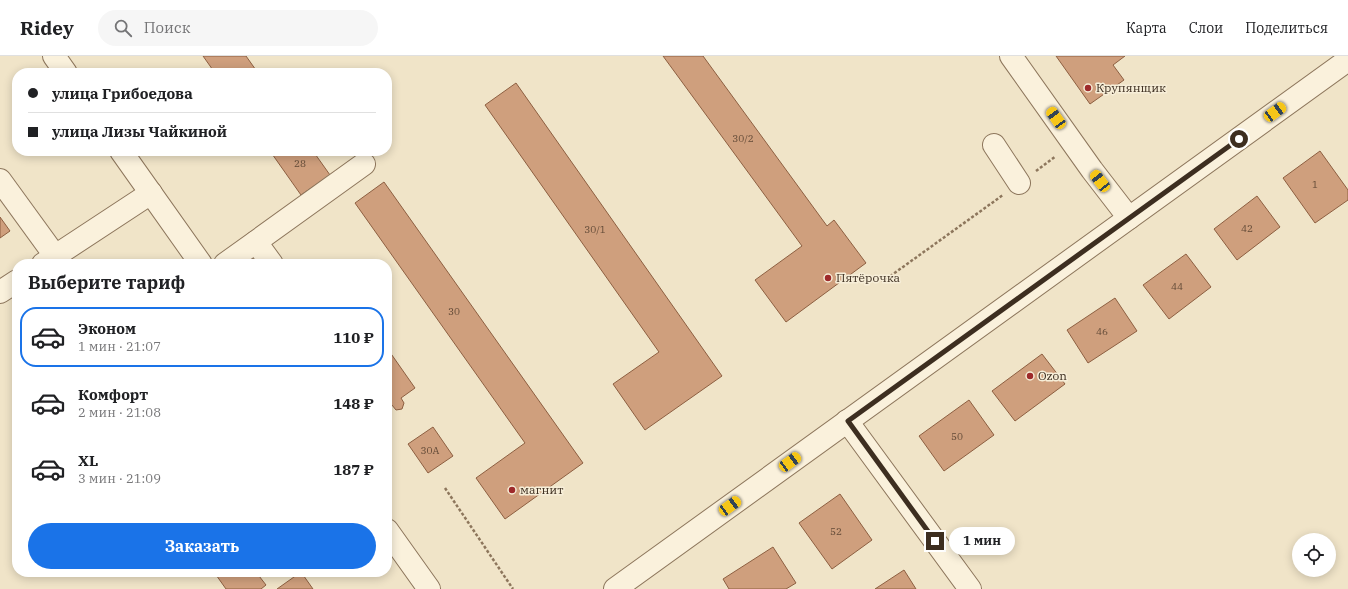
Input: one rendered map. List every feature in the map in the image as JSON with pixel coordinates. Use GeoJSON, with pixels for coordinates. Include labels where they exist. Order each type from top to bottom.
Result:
{"type":"FeatureCollection","features":[{"type":"Feature","properties":{"kind":"street"},"geometry":{"type":"LineString","coordinates":[[54,56],[62,68]]}},
{"type":"Feature","properties":{"kind":"street"},"geometry":{"type":"LineString","coordinates":[[1011,56],[1092,170],[1129,218]]}},
{"type":"Feature","properties":{"kind":"street"},"geometry":{"type":"LineString","coordinates":[[615,589],[1129,218],[1346,66]]}},
{"type":"Feature","properties":{"kind":"street"},"geometry":{"type":"LineString","coordinates":[[994,145],[1019,183]]}},
{"type":"Feature","properties":{"kind":"street"},"geometry":{"type":"LineString","coordinates":[[125,156],[197,259]]}},
{"type":"Feature","properties":{"kind":"street"},"geometry":{"type":"LineString","coordinates":[[232,259],[364,164]]}},
{"type":"Feature","properties":{"kind":"street"},"geometry":{"type":"LineString","coordinates":[[0,180],[52,259]]}},
{"type":"Feature","properties":{"kind":"street"},"geometry":{"type":"LineString","coordinates":[[56,259],[151,193]]}},
{"type":"Feature","properties":{"kind":"street"},"geometry":{"type":"LineString","coordinates":[[256,242],[268,259]]}},
{"type":"Feature","properties":{"kind":"street"},"geometry":{"type":"LineString","coordinates":[[0,292],[12,284]]}},
{"type":"Feature","properties":{"kind":"street"},"geometry":{"type":"LineString","coordinates":[[848,421],[970,589]]}},
{"type":"Feature","properties":{"kind":"street"},"geometry":{"type":"LineString","coordinates":[[392,537],[429,589]]}},
{"type":"Feature","properties":{"kind":"path"},"geometry":{"type":"LineString","coordinates":[[882,282],[1074,143]]}},
{"type":"Feature","properties":{"kind":"path"},"geometry":{"type":"LineString","coordinates":[[445,488],[513,589]]}},
{"type":"Feature","properties":{"kind":"building"},"geometry":{"type":"Polygon","coordinates":[[[203,56],[246,56],[254,68],[211,68],[203,56]]]}},
{"type":"Feature","properties":{"kind":"building"},"geometry":{"type":"Polygon","coordinates":[[[663,56],[703,56],[827,226],[834,220],[866,263],[786,322],[755,280],[802,246],[663,56]]]}},
{"type":"Feature","properties":{"kind":"building"},"geometry":{"type":"Polygon","coordinates":[[[1056,56],[1125,56],[1113,65],[1124,80],[1090,104],[1056,56]]]}},
{"type":"Feature","properties":{"kind":"building"},"geometry":{"type":"Polygon","coordinates":[[[516,83],[722,376],[645,430],[613,384],[659,352],[485,105],[516,83]]]}},
{"type":"Feature","properties":{"kind":"building"},"geometry":{"type":"Polygon","coordinates":[[[1320,151],[1348,190],[1348,200],[1315,223],[1283,178],[1320,151]]]}},
{"type":"Feature","properties":{"kind":"building"},"geometry":{"type":"Polygon","coordinates":[[[274,156],[317,156],[330,175],[301,195],[274,156]]]}},
{"type":"Feature","properties":{"kind":"building"},"geometry":{"type":"Polygon","coordinates":[[[384,182],[583,463],[505,519],[476,478],[525,443],[355,203],[384,182]]]}},
{"type":"Feature","properties":{"kind":"building"},"geometry":{"type":"Polygon","coordinates":[[[1257,196],[1280,227],[1237,260],[1214,229],[1257,196]]]}},
{"type":"Feature","properties":{"kind":"building"},"geometry":{"type":"Polygon","coordinates":[[[0,217],[10,231],[0,238],[0,217]]]}},
{"type":"Feature","properties":{"kind":"building"},"geometry":{"type":"Polygon","coordinates":[[[1186,254],[1211,287],[1169,319],[1143,285],[1186,254]]]}},
{"type":"Feature","properties":{"kind":"building"},"geometry":{"type":"Polygon","coordinates":[[[1115,298],[1137,331],[1088,363],[1067,330],[1115,298]]]}},
{"type":"Feature","properties":{"kind":"building"},"geometry":{"type":"Polygon","coordinates":[[[1042,354],[1065,384],[1015,421],[992,391],[1042,354]]]}},
{"type":"Feature","properties":{"kind":"building"},"geometry":{"type":"Polygon","coordinates":[[[392,355],[415,388],[401,398],[404,403],[402,409],[396,410],[392,405],[392,355]]]}},
{"type":"Feature","properties":{"kind":"building"},"geometry":{"type":"Polygon","coordinates":[[[969,400],[994,435],[944,471],[919,436],[969,400]]]}},
{"type":"Feature","properties":{"kind":"building"},"geometry":{"type":"Polygon","coordinates":[[[433,427],[453,456],[428,473],[408,444],[433,427]]]}},
{"type":"Feature","properties":{"kind":"building"},"geometry":{"type":"Polygon","coordinates":[[[840,494],[872,540],[832,569],[799,523],[840,494]]]}},
{"type":"Feature","properties":{"kind":"building"},"geometry":{"type":"Polygon","coordinates":[[[773,547],[796,583],[786,589],[729,589],[723,579],[773,547]]]}},
{"type":"Feature","properties":{"kind":"building"},"geometry":{"type":"Polygon","coordinates":[[[904,570],[916,589],[875,589],[904,570]]]}},
{"type":"Feature","properties":{"kind":"building"},"geometry":{"type":"Polygon","coordinates":[[[218,577],[260,577],[266,585],[261,589],[226,589],[218,577]]]}},
{"type":"Feature","properties":{"kind":"building"},"geometry":{"type":"Polygon","coordinates":[[[294,577],[305,577],[313,589],[277,589],[294,577]]]}},
{"type":"Feature","properties":{"kind":"place","name":"Крупянщик"},"geometry":{"type":"Point","coordinates":[1088,88]}},
{"type":"Feature","properties":{"kind":"place","name":"Пятёрочка"},"geometry":{"type":"Point","coordinates":[828,278]}},
{"type":"Feature","properties":{"kind":"place","name":"Ozon"},"geometry":{"type":"Point","coordinates":[1030,376]}},
{"type":"Feature","properties":{"kind":"place","name":"магнит"},"geometry":{"type":"Point","coordinates":[512,490]}},
{"type":"Feature","properties":{"kind":"route"},"geometry":{"type":"LineString","coordinates":[[935,541],[848,421],[1239,139]]}}]}
